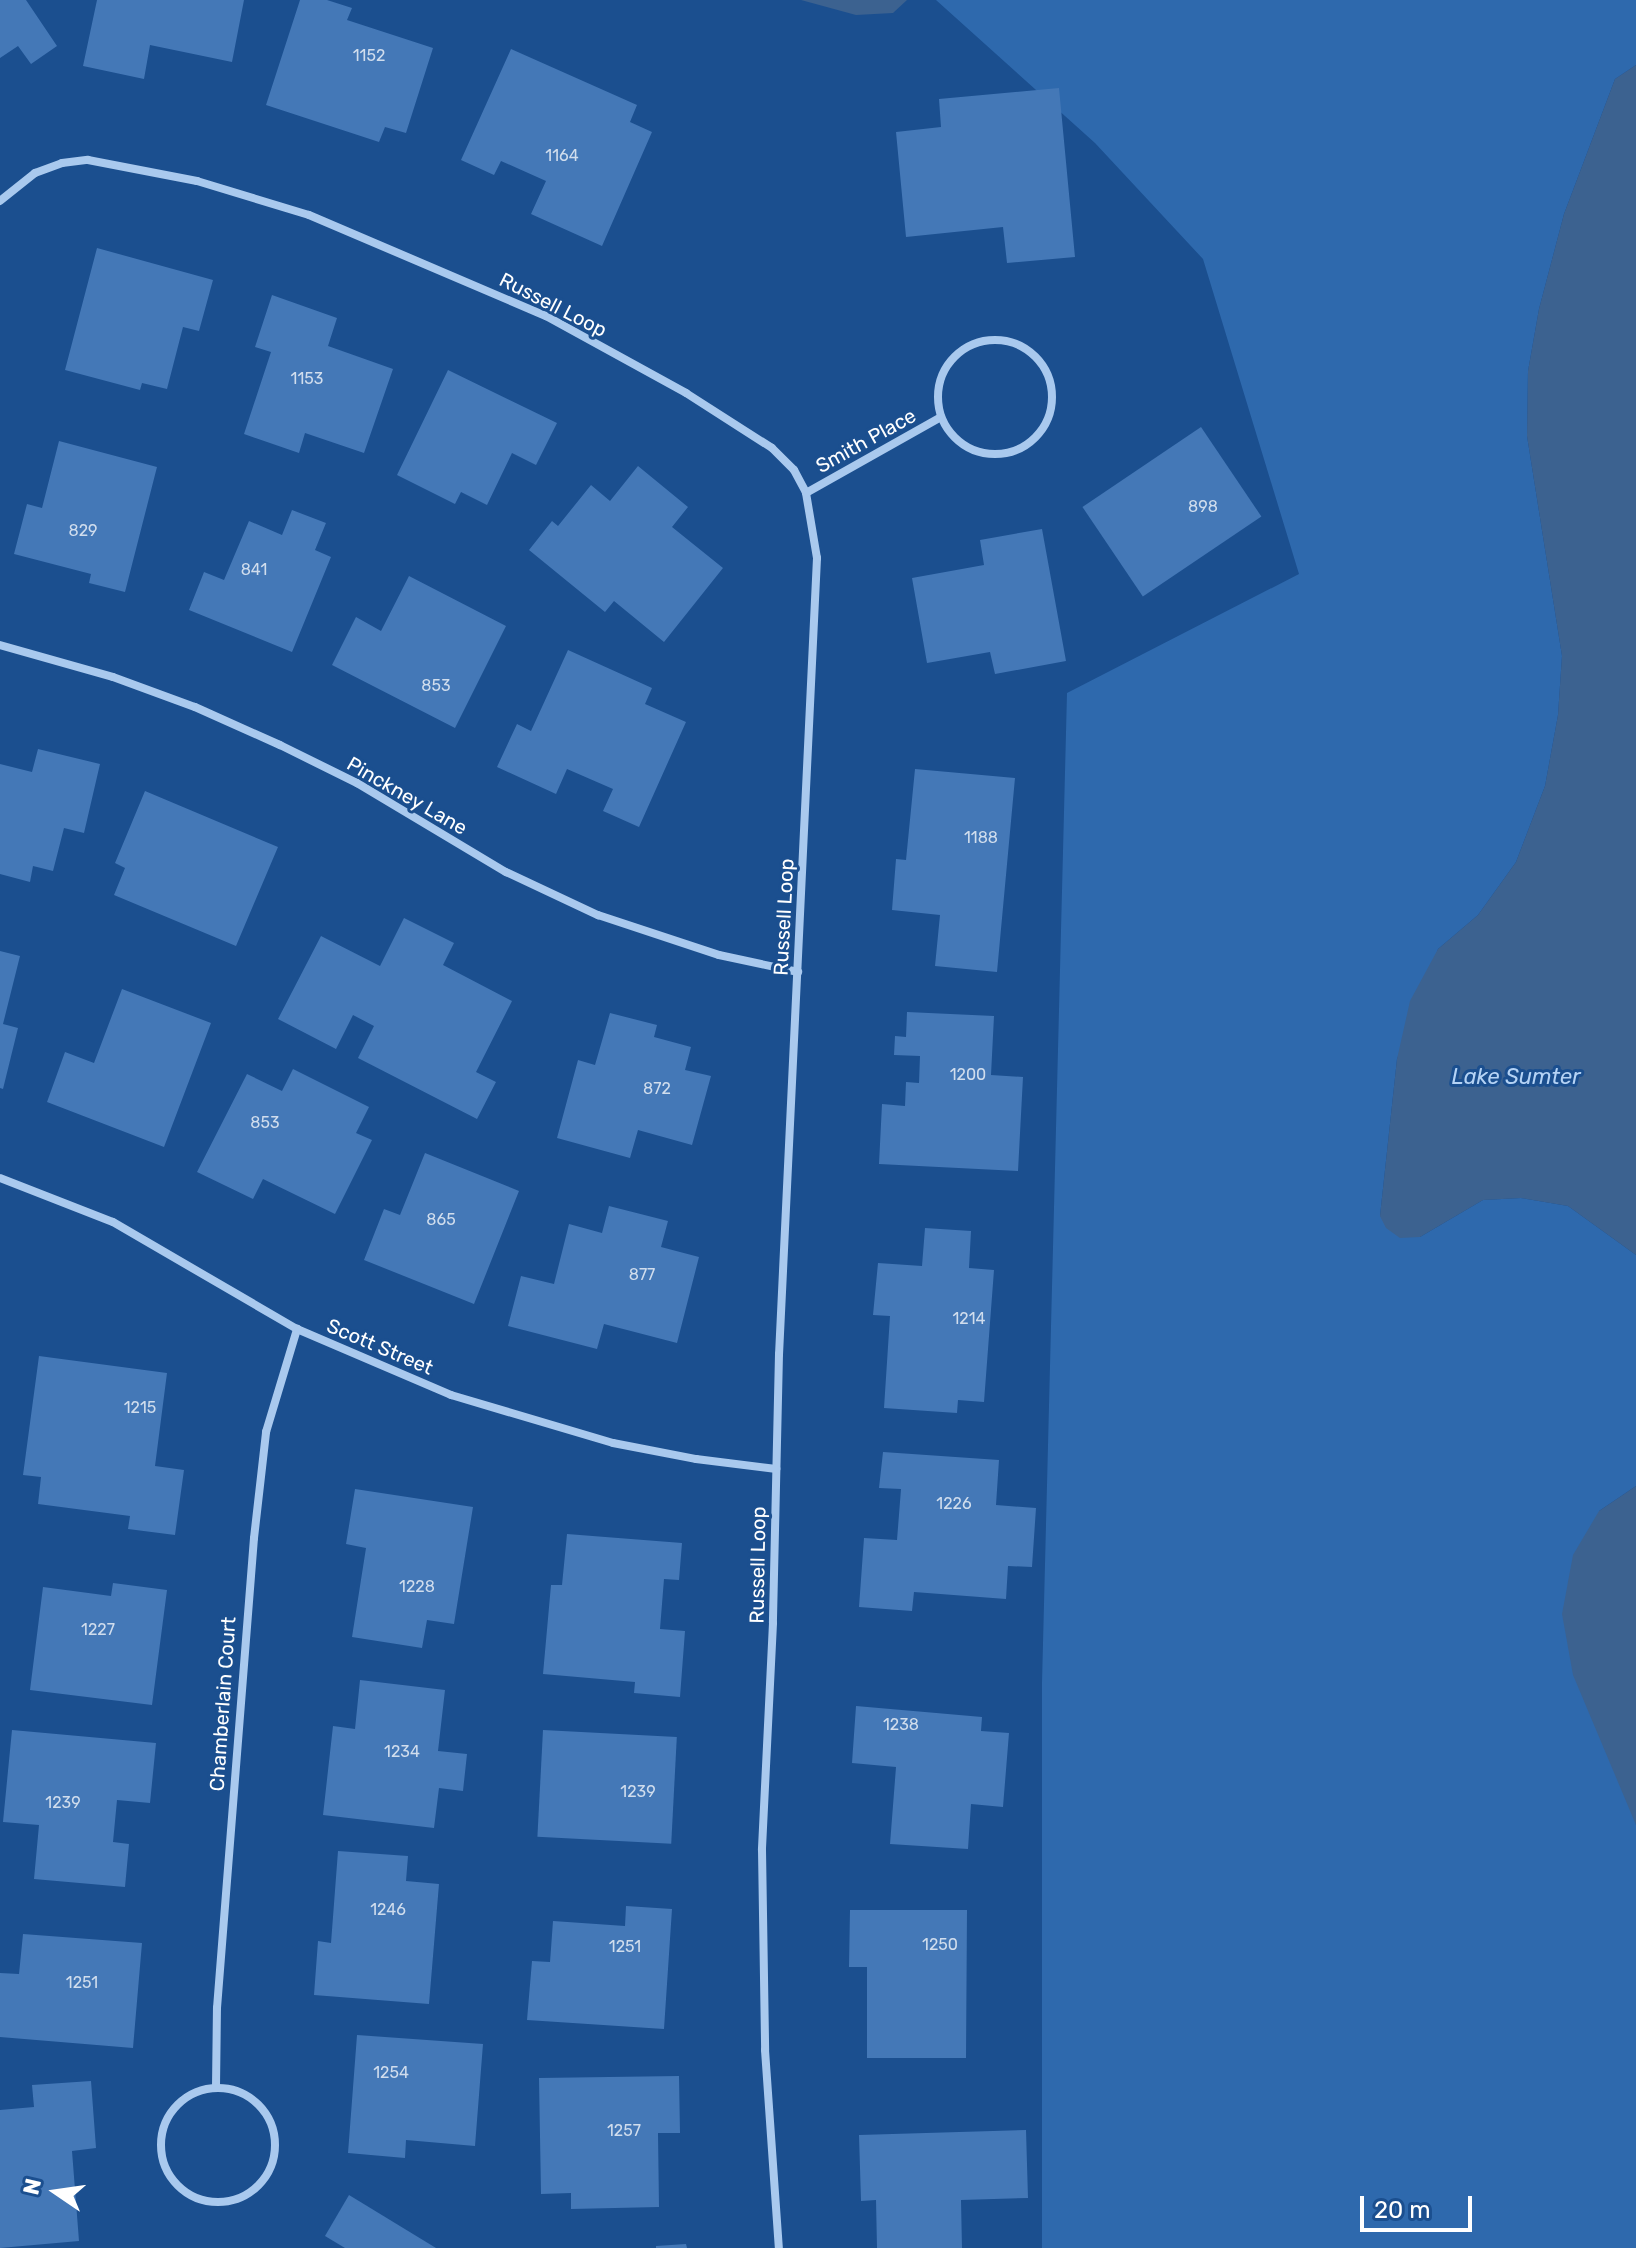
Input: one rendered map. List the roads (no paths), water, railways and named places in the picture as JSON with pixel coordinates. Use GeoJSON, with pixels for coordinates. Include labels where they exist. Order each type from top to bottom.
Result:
{"type":"FeatureCollection","features":[{"type":"Feature","properties":{"kind":"street","name":"Russell Loop"},"geometry":{"type":"LineString","coordinates":[[0,201],[35,173],[62,163],[88,160],[197,181],[309,215],[546,316],[686,393],[772,448],[794,470],[806,493],[817,558],[776,1469],[761,1945],[779,2248]]}},
{"type":"Feature","properties":{"kind":"street","name":"Smith Place"},"geometry":{"type":"LineString","coordinates":[[985,340],[1005,340],[1024,347],[1040,360],[1050,377],[1051,413],[1043,430],[1015,452],[979,453],[963,445],[941,417],[938,397],[941,377],[951,360],[967,347],[985,340]]}},
{"type":"Feature","properties":{"kind":"street","name":"Smith Place"},"geometry":{"type":"LineString","coordinates":[[806,493],[941,417]]}},
{"type":"Feature","properties":{"kind":"street","name":"Pinckney Lane"},"geometry":{"type":"LineString","coordinates":[[0,645],[113,677],[195,707],[280,745],[357,783],[506,872],[598,915],[719,955],[798,972]]}},
{"type":"Feature","properties":{"kind":"street","name":"Scott Street"},"geometry":{"type":"LineString","coordinates":[[0,1178],[113,1222],[297,1329],[451,1395],[613,1443],[696,1459],[776,1469]]}},
{"type":"Feature","properties":{"kind":"street","name":"Chamberlain Court"},"geometry":{"type":"LineString","coordinates":[[216,2087],[217,2008],[252,1552],[266,1432],[297,1329]]}},
{"type":"Feature","properties":{"kind":"street"},"geometry":{"type":"LineString","coordinates":[[216,2087],[234,2089],[251,2096],[264,2109],[276,2143],[270,2170],[253,2191],[237,2200],[218,2203],[199,2200],[182,2190],[169,2175],[161,2156],[161,2136],[167,2117],[180,2102],[196,2091],[216,2087]]}},
{"type":"Feature","properties":{"kind":"water"},"geometry":{"type":"Polygon","coordinates":[[[801,0],[907,0],[893,13],[856,15],[801,0]]]}},
{"type":"Feature","properties":{"kind":"water","name":"Lake Sumter"},"geometry":{"type":"Polygon","coordinates":[[[1636,65],[1636,1255],[1568,1206],[1521,1198],[1483,1200],[1420,1237],[1400,1238],[1386,1228],[1380,1216],[1397,1059],[1410,1001],[1438,949],[1478,915],[1516,862],[1545,786],[1558,715],[1562,656],[1527,436],[1528,371],[1539,309],[1564,214],[1615,79],[1636,65]]]}},
{"type":"Feature","properties":{"kind":"water"},"geometry":{"type":"Polygon","coordinates":[[[1636,1486],[1636,1825],[1573,1675],[1562,1614],[1573,1555],[1599,1511],[1636,1486]]]}}]}
